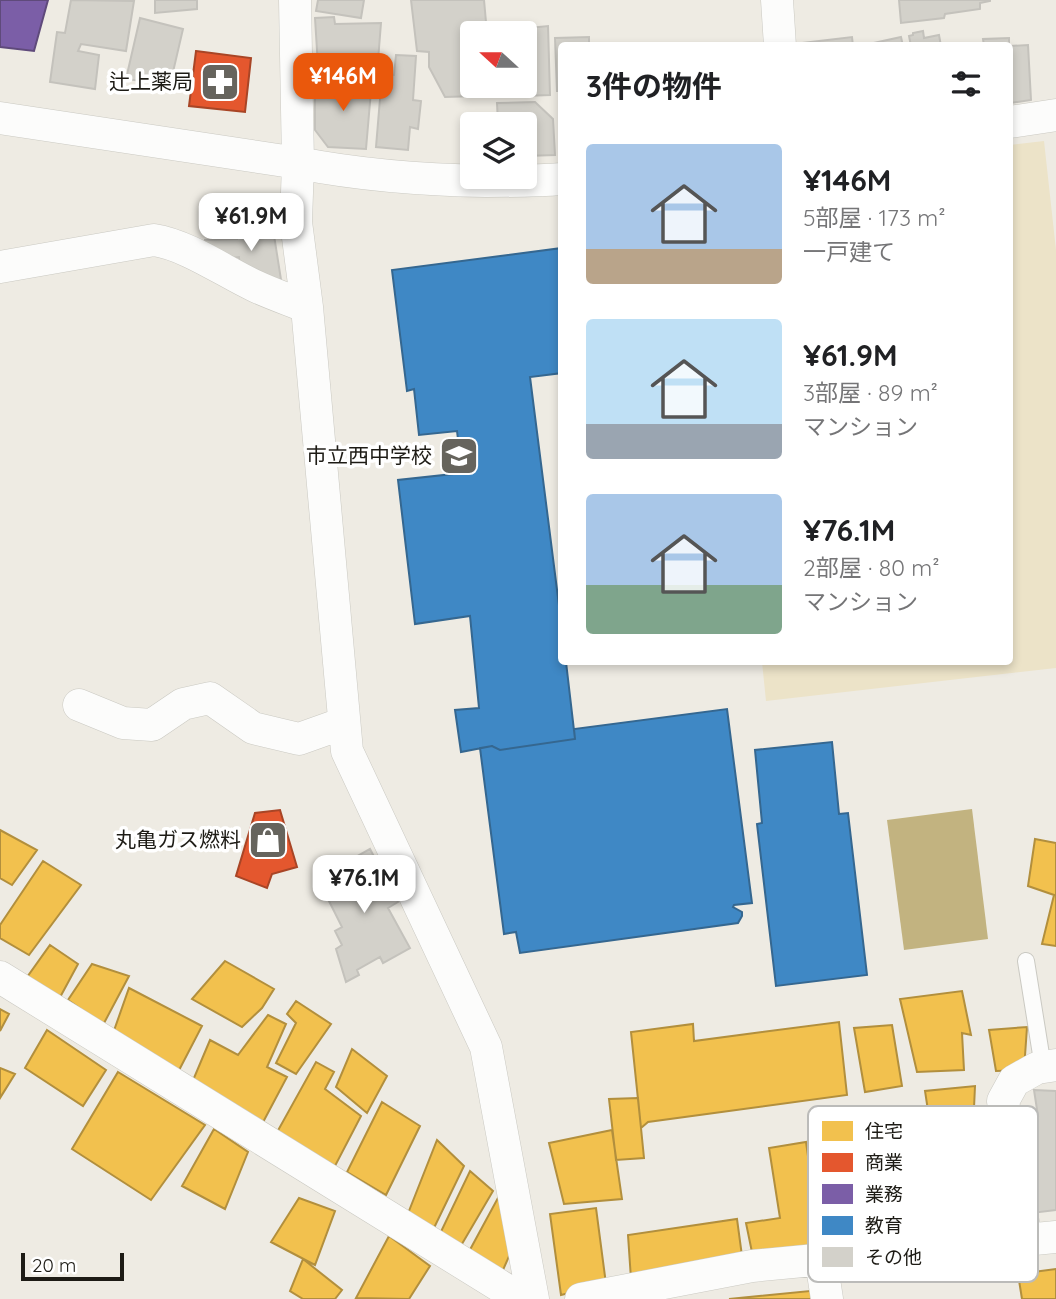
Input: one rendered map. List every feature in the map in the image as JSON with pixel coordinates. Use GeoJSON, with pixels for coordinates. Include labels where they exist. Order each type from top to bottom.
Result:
{"type":"FeatureCollection","features":[{"type":"Feature","properties":{"kind":"street"},"geometry":{"type":"LineString","coordinates":[[295,0],[298,163],[296,222],[307,307],[347,751],[486,1047],[533,1299]]}},
{"type":"Feature","properties":{"kind":"street"},"geometry":{"type":"LineString","coordinates":[[777,0],[780,42]]}},
{"type":"Feature","properties":{"kind":"street"},"geometry":{"type":"LineString","coordinates":[[1013,122],[1056,115]]}},
{"type":"Feature","properties":{"kind":"street"},"geometry":{"type":"LineString","coordinates":[[0,118],[340,171],[433,180],[558,179]]}},
{"type":"Feature","properties":{"kind":"street"},"geometry":{"type":"LineString","coordinates":[[0,267],[154,240],[307,307]]}},
{"type":"Feature","properties":{"kind":"street"},"geometry":{"type":"LineString","coordinates":[[79,705],[123,723],[152,725],[183,704],[210,698],[253,728],[299,739],[344,723]]}},
{"type":"Feature","properties":{"kind":"street"},"geometry":{"type":"LineString","coordinates":[[0,977],[521,1299]]}},
{"type":"Feature","properties":{"kind":"street"},"geometry":{"type":"LineString","coordinates":[[1004,1106],[1003,1101],[1014,1082],[1037,1068],[1049,1066]]}},
{"type":"Feature","properties":{"kind":"street"},"geometry":{"type":"LineString","coordinates":[[581,1299],[752,1266],[808,1261]]}},
{"type":"Feature","properties":{"kind":"lane"},"geometry":{"type":"LineString","coordinates":[[1026,961],[1049,1066]]}},
{"type":"Feature","properties":{"kind":"shaded area"},"geometry":{"type":"Polygon","coordinates":[[[1044,141],[1056,250],[1056,668],[766,701],[762,665],[1013,665],[1013,145],[1044,141]]]}},
{"type":"Feature","properties":{"kind":"shaded area"},"geometry":{"type":"Polygon","coordinates":[[[972,809],[988,939],[904,950],[887,820],[972,809]]]}},
{"type":"Feature","properties":{"kind":"building: 住宅"},"geometry":{"type":"Polygon","coordinates":[[[0,830],[37,850],[12,885],[0,878],[0,830]]]}},
{"type":"Feature","properties":{"kind":"building: 住宅"},"geometry":{"type":"Polygon","coordinates":[[[1035,839],[1056,843],[1056,946],[1042,944],[1054,895],[1028,886],[1035,839]]]}},
{"type":"Feature","properties":{"kind":"building: 住宅"},"geometry":{"type":"Polygon","coordinates":[[[43,861],[81,885],[29,955],[0,938],[0,925],[43,861]]]}},
{"type":"Feature","properties":{"kind":"building: 住宅"},"geometry":{"type":"Polygon","coordinates":[[[50,945],[78,964],[58,1001],[25,980],[50,945]]]}},
{"type":"Feature","properties":{"kind":"building: 住宅"},"geometry":{"type":"Polygon","coordinates":[[[225,961],[274,989],[262,1008],[242,1027],[192,999],[225,961]]]}},
{"type":"Feature","properties":{"kind":"building: 住宅"},"geometry":{"type":"Polygon","coordinates":[[[92,964],[129,976],[103,1025],[68,1000],[92,964]]]}},
{"type":"Feature","properties":{"kind":"building: 住宅"},"geometry":{"type":"Polygon","coordinates":[[[129,988],[202,1026],[176,1076],[111,1039],[129,988]]]}},
{"type":"Feature","properties":{"kind":"building: 住宅"},"geometry":{"type":"Polygon","coordinates":[[[962,991],[971,1035],[962,1033],[964,1070],[917,1072],[900,999],[962,991]]]}},
{"type":"Feature","properties":{"kind":"building: 住宅"},"geometry":{"type":"Polygon","coordinates":[[[296,1001],[331,1024],[296,1074],[276,1063],[296,1023],[287,1014],[296,1001]]]}},
{"type":"Feature","properties":{"kind":"building: 住宅"},"geometry":{"type":"Polygon","coordinates":[[[0,1009],[9,1014],[0,1031],[0,1009]]]}},
{"type":"Feature","properties":{"kind":"building: 住宅"},"geometry":{"type":"Polygon","coordinates":[[[268,1015],[286,1024],[267,1067],[287,1077],[261,1126],[191,1085],[210,1040],[238,1055],[268,1015]]]}},
{"type":"Feature","properties":{"kind":"building: 住宅"},"geometry":{"type":"Polygon","coordinates":[[[839,1022],[847,1095],[648,1122],[641,1128],[631,1032],[693,1024],[694,1041],[839,1022]]]}},
{"type":"Feature","properties":{"kind":"building: 住宅"},"geometry":{"type":"Polygon","coordinates":[[[892,1025],[902,1086],[865,1092],[854,1028],[892,1025]]]}},
{"type":"Feature","properties":{"kind":"building: 住宅"},"geometry":{"type":"Polygon","coordinates":[[[1027,1027],[1024,1070],[996,1071],[989,1030],[1027,1027]]]}},
{"type":"Feature","properties":{"kind":"building: 住宅"},"geometry":{"type":"Polygon","coordinates":[[[47,1030],[106,1070],[83,1106],[25,1068],[47,1030]]]}},
{"type":"Feature","properties":{"kind":"building: 住宅"},"geometry":{"type":"Polygon","coordinates":[[[352,1049],[387,1076],[367,1113],[336,1087],[352,1049]]]}},
{"type":"Feature","properties":{"kind":"building: 住宅"},"geometry":{"type":"Polygon","coordinates":[[[316,1062],[334,1072],[325,1089],[361,1116],[335,1166],[276,1134],[316,1062]]]}},
{"type":"Feature","properties":{"kind":"building: 住宅"},"geometry":{"type":"Polygon","coordinates":[[[0,1068],[15,1074],[0,1098],[0,1068]]]}},
{"type":"Feature","properties":{"kind":"building: 住宅"},"geometry":{"type":"Polygon","coordinates":[[[118,1072],[205,1125],[151,1200],[72,1149],[118,1072]]]}},
{"type":"Feature","properties":{"kind":"building: 住宅"},"geometry":{"type":"Polygon","coordinates":[[[975,1086],[974,1106],[927,1106],[925,1091],[975,1086]]]}},
{"type":"Feature","properties":{"kind":"building: 住宅"},"geometry":{"type":"Polygon","coordinates":[[[638,1098],[644,1158],[616,1160],[609,1099],[638,1098]]]}},
{"type":"Feature","properties":{"kind":"building: 住宅"},"geometry":{"type":"Polygon","coordinates":[[[382,1102],[420,1126],[386,1195],[347,1172],[382,1102]]]}},
{"type":"Feature","properties":{"kind":"building: 住宅"},"geometry":{"type":"Polygon","coordinates":[[[214,1129],[248,1152],[225,1209],[182,1186],[214,1129]]]}},
{"type":"Feature","properties":{"kind":"building: 住宅"},"geometry":{"type":"Polygon","coordinates":[[[612,1130],[622,1199],[564,1204],[549,1143],[612,1130]]]}},
{"type":"Feature","properties":{"kind":"building: 住宅"},"geometry":{"type":"Polygon","coordinates":[[[437,1140],[464,1166],[432,1232],[407,1216],[437,1140]]]}},
{"type":"Feature","properties":{"kind":"building: 住宅"},"geometry":{"type":"Polygon","coordinates":[[[806,1142],[808,1249],[753,1257],[746,1223],[780,1218],[769,1148],[806,1142]]]}},
{"type":"Feature","properties":{"kind":"building: 住宅"},"geometry":{"type":"Polygon","coordinates":[[[470,1171],[493,1191],[459,1249],[437,1240],[470,1171]]]}},
{"type":"Feature","properties":{"kind":"building: 住宅"},"geometry":{"type":"Polygon","coordinates":[[[499,1196],[514,1245],[499,1279],[465,1259],[499,1196]]]}},
{"type":"Feature","properties":{"kind":"building: 住宅"},"geometry":{"type":"Polygon","coordinates":[[[299,1198],[335,1211],[315,1265],[271,1242],[299,1198]]]}},
{"type":"Feature","properties":{"kind":"building: 住宅"},"geometry":{"type":"Polygon","coordinates":[[[596,1208],[606,1284],[561,1295],[550,1214],[596,1208]]]}},
{"type":"Feature","properties":{"kind":"building: 住宅"},"geometry":{"type":"Polygon","coordinates":[[[737,1219],[742,1256],[631,1279],[628,1235],[737,1219]]]}},
{"type":"Feature","properties":{"kind":"building: 住宅"},"geometry":{"type":"Polygon","coordinates":[[[389,1236],[430,1266],[409,1299],[356,1298],[389,1236]]]}},
{"type":"Feature","properties":{"kind":"building: 住宅"},"geometry":{"type":"Polygon","coordinates":[[[303,1259],[342,1290],[335,1299],[303,1299],[290,1291],[303,1259]]]}},
{"type":"Feature","properties":{"kind":"building: 住宅"},"geometry":{"type":"Polygon","coordinates":[[[1056,1269],[1056,1299],[1022,1299],[1019,1282],[1038,1282],[1038,1271],[1056,1269]]]}},
{"type":"Feature","properties":{"kind":"building: 住宅"},"geometry":{"type":"Polygon","coordinates":[[[820,1290],[821,1299],[729,1299],[820,1290]]]}},
{"type":"Feature","properties":{"kind":"building: 商業","name":"辻上薬局"},"geometry":{"type":"Polygon","coordinates":[[[196,51],[251,58],[245,112],[189,106],[196,51]]]}},
{"type":"Feature","properties":{"kind":"building: 商業","name":"丸亀ガス燃料"},"geometry":{"type":"Polygon","coordinates":[[[280,810],[297,867],[272,874],[267,888],[236,876],[255,813],[280,810]]]}},
{"type":"Feature","properties":{"kind":"building: 業務"},"geometry":{"type":"Polygon","coordinates":[[[0,0],[48,0],[34,51],[0,47],[0,0]]]}},
{"type":"Feature","properties":{"kind":"building: 教育"},"geometry":{"type":"Polygon","coordinates":[[[558,249],[558,374],[530,377],[558,598],[558,665],[566,665],[575,739],[500,750],[492,746],[461,752],[455,710],[479,708],[470,616],[415,624],[398,480],[462,473],[457,431],[419,435],[414,389],[407,391],[392,270],[558,249]]]}},
{"type":"Feature","properties":{"kind":"building: 教育"},"geometry":{"type":"Polygon","coordinates":[[[727,709],[752,903],[734,905],[733,907],[742,912],[738,923],[520,953],[516,932],[504,934],[480,748],[492,746],[500,750],[575,739],[574,729],[727,709]]]}},
{"type":"Feature","properties":{"kind":"building: 教育"},"geometry":{"type":"Polygon","coordinates":[[[832,742],[839,814],[848,813],[867,975],[776,986],[757,824],[762,823],[755,750],[832,742]]]}},
{"type":"Feature","properties":{"kind":"building: その他"},"geometry":{"type":"Polygon","coordinates":[[[71,0],[134,1],[126,51],[81,44],[78,51],[99,55],[95,89],[50,82],[57,32],[65,33],[71,0]]]}},
{"type":"Feature","properties":{"kind":"building: その他"},"geometry":{"type":"Polygon","coordinates":[[[155,0],[197,0],[197,9],[155,13],[155,0]]]}},
{"type":"Feature","properties":{"kind":"building: その他"},"geometry":{"type":"Polygon","coordinates":[[[318,0],[364,0],[361,18],[316,11],[318,0]]]}},
{"type":"Feature","properties":{"kind":"building: その他"},"geometry":{"type":"Polygon","coordinates":[[[411,0],[484,0],[486,21],[460,21],[460,97],[445,97],[429,67],[429,52],[417,51],[411,0]]]}},
{"type":"Feature","properties":{"kind":"building: その他"},"geometry":{"type":"Polygon","coordinates":[[[899,0],[990,1],[980,3],[980,9],[945,14],[944,18],[901,23],[899,0]]]}},
{"type":"Feature","properties":{"kind":"building: その他"},"geometry":{"type":"Polygon","coordinates":[[[334,17],[335,24],[381,23],[377,73],[339,73],[339,66],[318,66],[315,18],[334,17]]]}},
{"type":"Feature","properties":{"kind":"building: その他"},"geometry":{"type":"Polygon","coordinates":[[[140,18],[183,29],[170,85],[126,79],[140,18]]]}},
{"type":"Feature","properties":{"kind":"building: その他"},"geometry":{"type":"Polygon","coordinates":[[[548,26],[550,95],[537,95],[537,27],[548,26]]]}},
{"type":"Feature","properties":{"kind":"building: その他"},"geometry":{"type":"Polygon","coordinates":[[[923,31],[924,38],[939,35],[940,42],[910,42],[909,36],[923,31]]]}},
{"type":"Feature","properties":{"kind":"building: その他"},"geometry":{"type":"Polygon","coordinates":[[[589,37],[589,42],[558,42],[558,91],[557,91],[555,38],[589,37]]]}},
{"type":"Feature","properties":{"kind":"building: その他"},"geometry":{"type":"Polygon","coordinates":[[[852,37],[853,42],[811,42],[852,37]]]}},
{"type":"Feature","properties":{"kind":"building: その他"},"geometry":{"type":"Polygon","coordinates":[[[901,37],[902,42],[878,42],[901,37]]]}},
{"type":"Feature","properties":{"kind":"building: その他"},"geometry":{"type":"Polygon","coordinates":[[[1009,38],[1009,42],[983,42],[983,39],[1009,38]]]}},
{"type":"Feature","properties":{"kind":"building: その他"},"geometry":{"type":"Polygon","coordinates":[[[1028,45],[1031,100],[1013,103],[1013,46],[1028,45]]]}},
{"type":"Feature","properties":{"kind":"building: その他"},"geometry":{"type":"Polygon","coordinates":[[[396,55],[416,56],[413,100],[421,101],[418,129],[410,127],[408,150],[376,147],[382,75],[394,75],[396,55]]]}},
{"type":"Feature","properties":{"kind":"building: その他"},"geometry":{"type":"Polygon","coordinates":[[[372,79],[366,149],[328,147],[315,130],[315,83],[372,79]]]}},
{"type":"Feature","properties":{"kind":"building: その他"},"geometry":{"type":"Polygon","coordinates":[[[535,102],[553,119],[555,155],[537,156],[537,112],[497,112],[497,103],[535,102]]]}},
{"type":"Feature","properties":{"kind":"building: その他"},"geometry":{"type":"Polygon","coordinates":[[[273,229],[282,286],[240,269],[239,257],[221,259],[205,250],[205,240],[237,239],[237,232],[273,229]]]}},
{"type":"Feature","properties":{"kind":"building: その他"},"geometry":{"type":"Polygon","coordinates":[[[370,849],[398,902],[388,908],[410,948],[383,963],[380,957],[357,970],[359,975],[346,982],[336,949],[342,945],[335,931],[342,927],[325,893],[333,888],[326,874],[370,849]]]}},
{"type":"Feature","properties":{"kind":"building: その他"},"geometry":{"type":"Polygon","coordinates":[[[1034,1090],[1056,1091],[1056,1210],[1038,1212],[1038,1106],[1034,1090]]]}},
{"type":"Feature","properties":{"kind":"place","name":"辻上薬局"},"geometry":{"type":"Point","coordinates":[220,82]}},
{"type":"Feature","properties":{"kind":"place","name":"市立西中学校"},"geometry":{"type":"Point","coordinates":[459,456]}},
{"type":"Feature","properties":{"kind":"place","name":"丸亀ガス燃料"},"geometry":{"type":"Point","coordinates":[268,840]}}]}
